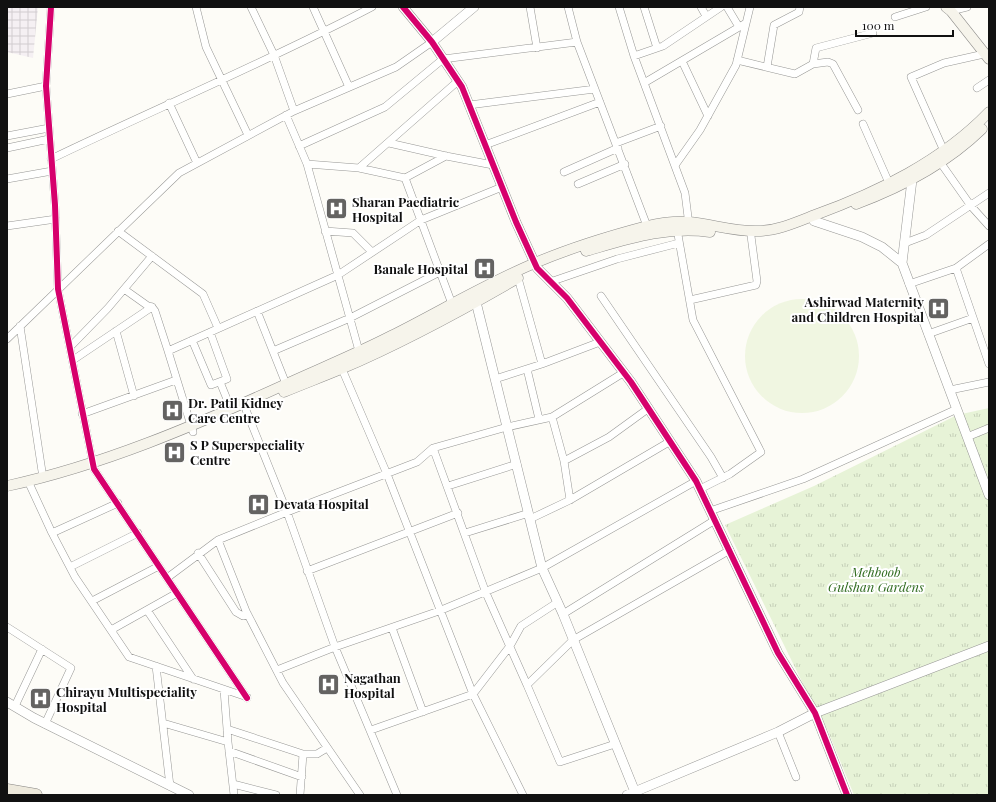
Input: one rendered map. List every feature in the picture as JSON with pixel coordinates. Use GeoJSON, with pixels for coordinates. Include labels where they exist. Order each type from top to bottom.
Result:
{"type":"FeatureCollection","features":[{"type":"Feature","properties":{"kind":"main road"},"geometry":{"type":"LineString","coordinates":[[948,9],[987,57]]}},
{"type":"Feature","properties":{"kind":"main road"},"geometry":{"type":"LineString","coordinates":[[191,429],[231,409],[245,406],[286,384],[359,351],[452,304],[535,266],[599,240],[647,226],[688,226],[744,231],[772,230],[830,209],[889,183],[944,151],[961,139],[989,112]]}},
{"type":"Feature","properties":{"kind":"main road"},"geometry":{"type":"LineString","coordinates":[[7,486],[29,484],[93,466],[191,429],[342,368],[476,302],[518,278],[535,266],[646,234],[688,226],[750,236],[766,235],[814,220],[892,191],[912,180],[968,143],[989,122]]}},
{"type":"Feature","properties":{"kind":"main road"},"geometry":{"type":"LineString","coordinates":[[7,493],[43,478],[93,466]]}},
{"type":"Feature","properties":{"kind":"main road"},"geometry":{"type":"LineString","coordinates":[[7,790],[36,795]]}},
{"type":"Feature","properties":{"kind":"street"},"geometry":{"type":"LineString","coordinates":[[29,484],[70,567],[129,656],[247,698],[93,466],[58,289],[56,219],[46,86],[51,7]]}},
{"type":"Feature","properties":{"kind":"street"},"geometry":{"type":"LineString","coordinates":[[196,7],[206,46],[248,135]]}},
{"type":"Feature","properties":{"kind":"street"},"geometry":{"type":"LineString","coordinates":[[252,7],[274,56],[294,111]]}},
{"type":"Feature","properties":{"kind":"street"},"geometry":{"type":"LineString","coordinates":[[313,7],[349,87]]}},
{"type":"Feature","properties":{"kind":"street"},"geometry":{"type":"LineString","coordinates":[[51,159],[325,32],[372,7]]}},
{"type":"Feature","properties":{"kind":"street"},"geometry":{"type":"LineString","coordinates":[[402,7],[432,42],[458,81],[470,105],[535,266],[566,298],[600,342],[649,408],[669,442],[698,485],[778,653],[815,713],[847,795]]}},
{"type":"Feature","properties":{"kind":"street"},"geometry":{"type":"LineString","coordinates":[[7,339],[179,173],[294,111],[396,67],[432,42],[474,7]]}},
{"type":"Feature","properties":{"kind":"street"},"geometry":{"type":"LineString","coordinates":[[530,7],[538,48]]}},
{"type":"Feature","properties":{"kind":"street"},"geometry":{"type":"LineString","coordinates":[[568,7],[577,42],[647,226]]}},
{"type":"Feature","properties":{"kind":"street"},"geometry":{"type":"LineString","coordinates":[[618,7],[634,56],[676,164],[685,193],[688,226]]}},
{"type":"Feature","properties":{"kind":"street"},"geometry":{"type":"LineString","coordinates":[[644,7],[657,48]]}},
{"type":"Feature","properties":{"kind":"street"},"geometry":{"type":"LineString","coordinates":[[701,7],[706,16]]}},
{"type":"Feature","properties":{"kind":"street"},"geometry":{"type":"LineString","coordinates":[[634,56],[657,48],[721,7]]}},
{"type":"Feature","properties":{"kind":"street"},"geometry":{"type":"LineString","coordinates":[[727,7],[743,25]]}},
{"type":"Feature","properties":{"kind":"street"},"geometry":{"type":"LineString","coordinates":[[676,164],[700,130],[737,60],[743,25],[750,7]]}},
{"type":"Feature","properties":{"kind":"street"},"geometry":{"type":"LineString","coordinates":[[767,67],[774,25],[799,12],[800,7]]}},
{"type":"Feature","properties":{"kind":"street"},"geometry":{"type":"LineString","coordinates":[[895,17],[926,7]]}},
{"type":"Feature","properties":{"kind":"street"},"geometry":{"type":"LineString","coordinates":[[948,9],[967,7]]}},
{"type":"Feature","properties":{"kind":"street"},"geometry":{"type":"LineString","coordinates":[[644,83],[743,25]]}},
{"type":"Feature","properties":{"kind":"street"},"geometry":{"type":"LineString","coordinates":[[813,64],[816,48],[873,32]]}},
{"type":"Feature","properties":{"kind":"street"},"geometry":{"type":"LineString","coordinates":[[299,146],[385,107],[443,59],[577,42]]}},
{"type":"Feature","properties":{"kind":"street"},"geometry":{"type":"LineString","coordinates":[[944,151],[911,77],[944,63],[987,57]]}},
{"type":"Feature","properties":{"kind":"street"},"geometry":{"type":"LineString","coordinates":[[737,60],[795,74],[813,64],[828,62],[833,64],[858,110]]}},
{"type":"Feature","properties":{"kind":"street"},"geometry":{"type":"LineString","coordinates":[[682,61],[708,116]]}},
{"type":"Feature","properties":{"kind":"street"},"geometry":{"type":"LineString","coordinates":[[977,88],[989,80]]}},
{"type":"Feature","properties":{"kind":"street"},"geometry":{"type":"LineString","coordinates":[[359,168],[458,81]]}},
{"type":"Feature","properties":{"kind":"street"},"geometry":{"type":"LineString","coordinates":[[7,94],[46,86]]}},
{"type":"Feature","properties":{"kind":"street"},"geometry":{"type":"LineString","coordinates":[[470,105],[595,89]]}},
{"type":"Feature","properties":{"kind":"street"},"geometry":{"type":"LineString","coordinates":[[485,145],[600,102]]}},
{"type":"Feature","properties":{"kind":"street"},"geometry":{"type":"LineString","coordinates":[[169,103],[197,163]]}},
{"type":"Feature","properties":{"kind":"street"},"geometry":{"type":"LineString","coordinates":[[286,115],[307,164],[359,351]]}},
{"type":"Feature","properties":{"kind":"street"},"geometry":{"type":"LineString","coordinates":[[863,124],[889,183]]}},
{"type":"Feature","properties":{"kind":"street"},"geometry":{"type":"LineString","coordinates":[[564,172],[617,145],[661,126]]}},
{"type":"Feature","properties":{"kind":"street"},"geometry":{"type":"LineString","coordinates":[[7,136],[49,128]]}},
{"type":"Feature","properties":{"kind":"street"},"geometry":{"type":"LineString","coordinates":[[7,148],[49,139]]}},
{"type":"Feature","properties":{"kind":"street"},"geometry":{"type":"LineString","coordinates":[[389,143],[493,165]]}},
{"type":"Feature","properties":{"kind":"street"},"geometry":{"type":"LineString","coordinates":[[307,164],[359,168],[405,178],[446,156]]}},
{"type":"Feature","properties":{"kind":"street"},"geometry":{"type":"LineString","coordinates":[[940,162],[971,206],[989,226]]}},
{"type":"Feature","properties":{"kind":"street"},"geometry":{"type":"LineString","coordinates":[[578,184],[624,164]]}},
{"type":"Feature","properties":{"kind":"street"},"geometry":{"type":"LineString","coordinates":[[7,179],[52,171]]}},
{"type":"Feature","properties":{"kind":"street"},"geometry":{"type":"LineString","coordinates":[[405,178],[452,304]]}},
{"type":"Feature","properties":{"kind":"street"},"geometry":{"type":"LineString","coordinates":[[912,180],[902,263],[967,437],[986,476],[989,496]]}},
{"type":"Feature","properties":{"kind":"street"},"geometry":{"type":"LineString","coordinates":[[168,351],[338,275],[421,220],[502,187]]}},
{"type":"Feature","properties":{"kind":"street"},"geometry":{"type":"LineString","coordinates":[[905,243],[926,235],[989,193]]}},
{"type":"Feature","properties":{"kind":"street"},"geometry":{"type":"LineString","coordinates":[[7,226],[56,219]]}},
{"type":"Feature","properties":{"kind":"street"},"geometry":{"type":"LineString","coordinates":[[814,220],[862,236],[882,247],[902,263]]}},
{"type":"Feature","properties":{"kind":"street"},"geometry":{"type":"LineString","coordinates":[[277,670],[335,647],[440,611],[542,568],[698,485],[723,478],[735,472],[761,452],[693,320],[677,229]]}},
{"type":"Feature","properties":{"kind":"street"},"geometry":{"type":"LineString","coordinates":[[118,231],[203,294],[218,328]]}},
{"type":"Feature","properties":{"kind":"street"},"geometry":{"type":"LineString","coordinates":[[325,231],[353,233],[372,252]]}},
{"type":"Feature","properties":{"kind":"street"},"geometry":{"type":"LineString","coordinates":[[690,300],[756,285],[757,281],[750,236]]}},
{"type":"Feature","properties":{"kind":"street"},"geometry":{"type":"LineString","coordinates":[[550,282],[617,259],[679,243]]}},
{"type":"Feature","properties":{"kind":"street"},"geometry":{"type":"LineString","coordinates":[[909,284],[956,268],[989,244]]}},
{"type":"Feature","properties":{"kind":"street"},"geometry":{"type":"LineString","coordinates":[[70,347],[124,289],[152,256]]}},
{"type":"Feature","properties":{"kind":"street"},"geometry":{"type":"LineString","coordinates":[[956,268],[989,364]]}},
{"type":"Feature","properties":{"kind":"street"},"geometry":{"type":"LineString","coordinates":[[273,351],[350,318],[440,272]]}},
{"type":"Feature","properties":{"kind":"street"},"geometry":{"type":"LineString","coordinates":[[518,278],[542,364]]}},
{"type":"Feature","properties":{"kind":"street"},"geometry":{"type":"LineString","coordinates":[[124,289],[148,306],[152,307],[155,311],[191,429]]}},
{"type":"Feature","properties":{"kind":"street"},"geometry":{"type":"LineString","coordinates":[[601,296],[711,457],[723,478]]}},
{"type":"Feature","properties":{"kind":"street"},"geometry":{"type":"LineString","coordinates":[[476,302],[542,568],[558,602],[615,744],[637,793],[778,732],[815,713],[989,646]]}},
{"type":"Feature","properties":{"kind":"street"},"geometry":{"type":"LineString","coordinates":[[73,360],[152,307]]}},
{"type":"Feature","properties":{"kind":"street"},"geometry":{"type":"LineString","coordinates":[[257,311],[286,384]]}},
{"type":"Feature","properties":{"kind":"street"},"geometry":{"type":"LineString","coordinates":[[928,334],[973,318]]}},
{"type":"Feature","properties":{"kind":"street"},"geometry":{"type":"LineString","coordinates":[[20,326],[43,478]]}},
{"type":"Feature","properties":{"kind":"street"},"geometry":{"type":"LineString","coordinates":[[116,331],[134,396]]}},
{"type":"Feature","properties":{"kind":"street"},"geometry":{"type":"LineString","coordinates":[[192,340],[211,385],[227,379],[210,332]]}},
{"type":"Feature","properties":{"kind":"street"},"geometry":{"type":"LineString","coordinates":[[495,379],[542,364],[600,342]]}},
{"type":"Feature","properties":{"kind":"street"},"geometry":{"type":"LineString","coordinates":[[342,368],[387,474],[473,694],[523,795]]}},
{"type":"Feature","properties":{"kind":"street"},"geometry":{"type":"LineString","coordinates":[[527,369],[539,419]]}},
{"type":"Feature","properties":{"kind":"street"},"geometry":{"type":"LineString","coordinates":[[167,578],[198,553],[218,540],[417,462],[433,448],[552,416],[568,409],[623,373]]}},
{"type":"Feature","properties":{"kind":"street"},"geometry":{"type":"LineString","coordinates":[[82,414],[176,380]]}},
{"type":"Feature","properties":{"kind":"street"},"geometry":{"type":"LineString","coordinates":[[220,382],[231,409]]}},
{"type":"Feature","properties":{"kind":"street"},"geometry":{"type":"LineString","coordinates":[[950,390],[989,382]]}},
{"type":"Feature","properties":{"kind":"street"},"geometry":{"type":"LineString","coordinates":[[245,406],[287,512],[335,647],[398,795]]}},
{"type":"Feature","properties":{"kind":"street"},"geometry":{"type":"LineString","coordinates":[[564,462],[609,436],[649,408]]}},
{"type":"Feature","properties":{"kind":"street"},"geometry":{"type":"LineString","coordinates":[[710,511],[803,479],[957,409]]}},
{"type":"Feature","properties":{"kind":"street"},"geometry":{"type":"LineString","coordinates":[[552,416],[564,462],[570,500]]}},
{"type":"Feature","properties":{"kind":"street"},"geometry":{"type":"LineString","coordinates":[[967,437],[989,428]]}},
{"type":"Feature","properties":{"kind":"street"},"geometry":{"type":"LineString","coordinates":[[465,533],[530,516],[570,500],[669,442]]}},
{"type":"Feature","properties":{"kind":"street"},"geometry":{"type":"LineString","coordinates":[[433,448],[486,592],[560,762],[615,744]]}},
{"type":"Feature","properties":{"kind":"street"},"geometry":{"type":"LineString","coordinates":[[448,486],[517,464]]}},
{"type":"Feature","properties":{"kind":"street"},"geometry":{"type":"LineString","coordinates":[[52,533],[118,503]]}},
{"type":"Feature","properties":{"kind":"street"},"geometry":{"type":"LineString","coordinates":[[307,571],[458,513]]}},
{"type":"Feature","properties":{"kind":"street"},"geometry":{"type":"LineString","coordinates":[[563,614],[715,520]]}},
{"type":"Feature","properties":{"kind":"street"},"geometry":{"type":"LineString","coordinates":[[70,567],[138,533]]}},
{"type":"Feature","properties":{"kind":"street"},"geometry":{"type":"LineString","coordinates":[[218,540],[248,615],[283,683],[360,795]]}},
{"type":"Feature","properties":{"kind":"street"},"geometry":{"type":"LineString","coordinates":[[527,685],[573,640],[730,550]]}},
{"type":"Feature","properties":{"kind":"street"},"geometry":{"type":"LineString","coordinates":[[198,553],[236,612],[242,616],[248,615]]}},
{"type":"Feature","properties":{"kind":"street"},"geometry":{"type":"LineString","coordinates":[[92,601],[159,566]]}},
{"type":"Feature","properties":{"kind":"street"},"geometry":{"type":"LineString","coordinates":[[111,630],[177,593]]}},
{"type":"Feature","properties":{"kind":"street"},"geometry":{"type":"LineString","coordinates":[[371,730],[473,694],[510,646],[521,626],[558,602]]}},
{"type":"Feature","properties":{"kind":"street"},"geometry":{"type":"LineString","coordinates":[[147,610],[193,679]]}},
{"type":"Feature","properties":{"kind":"street"},"geometry":{"type":"LineString","coordinates":[[7,627],[72,668],[44,724]]}},
{"type":"Feature","properties":{"kind":"street"},"geometry":{"type":"LineString","coordinates":[[392,628],[423,712]]}},
{"type":"Feature","properties":{"kind":"street"},"geometry":{"type":"LineString","coordinates":[[42,649],[11,704],[44,724],[189,795]]}},
{"type":"Feature","properties":{"kind":"street"},"geometry":{"type":"LineString","coordinates":[[156,666],[170,786]]}},
{"type":"Feature","properties":{"kind":"street"},"geometry":{"type":"LineString","coordinates":[[224,690],[234,795]]}},
{"type":"Feature","properties":{"kind":"street"},"geometry":{"type":"LineString","coordinates":[[163,723],[228,742]]}},
{"type":"Feature","properties":{"kind":"street"},"geometry":{"type":"LineString","coordinates":[[227,729],[304,754],[317,754],[327,748]]}},
{"type":"Feature","properties":{"kind":"street"},"geometry":{"type":"LineString","coordinates":[[778,732],[796,777]]}},
{"type":"Feature","properties":{"kind":"street"},"geometry":{"type":"LineString","coordinates":[[229,750],[302,777]]}},
{"type":"Feature","properties":{"kind":"street"},"geometry":{"type":"LineString","coordinates":[[300,795],[304,754]]}},
{"type":"Feature","properties":{"kind":"street"},"geometry":{"type":"LineString","coordinates":[[233,784],[276,795]]}},
{"type":"Feature","properties":{"kind":"shaded area"},"geometry":{"type":"Polygon","coordinates":[[[7,7],[38,7],[33,58],[7,52],[7,7]]]}},
{"type":"Feature","properties":{"kind":"green space"},"geometry":{"type":"Polygon","coordinates":[[[802,299],[824,303],[842,316],[855,334],[859,356],[855,378],[842,396],[824,409],[802,413],[780,409],[762,396],[749,378],[745,356],[749,334],[762,316],[780,303],[802,299]]]}},
{"type":"Feature","properties":{"kind":"green space","name":"Mehboob Gulshan Gardens"},"geometry":{"type":"Polygon","coordinates":[[[989,408],[989,795],[854,795],[828,731],[811,700],[725,525],[814,486],[957,415],[989,408]]]}},
{"type":"Feature","properties":{"kind":"cycle path"},"geometry":{"type":"LineString","coordinates":[[51,7],[46,86],[55,205],[58,289],[94,469],[247,698]]}},
{"type":"Feature","properties":{"kind":"cycle path"},"geometry":{"type":"LineString","coordinates":[[403,7],[432,42],[462,87],[516,222],[537,268],[567,298],[631,382],[696,481],[778,653],[815,713],[847,795]]}},
{"type":"Feature","properties":{"kind":"place","name":"Sharan Paediatric Hospital"},"geometry":{"type":"Point","coordinates":[337,209]}},
{"type":"Feature","properties":{"kind":"place","name":"Banale Hospital"},"geometry":{"type":"Point","coordinates":[484,269]}},
{"type":"Feature","properties":{"kind":"place","name":"Ashirwad Maternity and Children Hospital"},"geometry":{"type":"Point","coordinates":[939,309]}},
{"type":"Feature","properties":{"kind":"place","name":"Dr. Patil Kidney Care Centre"},"geometry":{"type":"Point","coordinates":[173,410]}},
{"type":"Feature","properties":{"kind":"place","name":"S P Superspeciality Centre"},"geometry":{"type":"Point","coordinates":[175,452]}},
{"type":"Feature","properties":{"kind":"place","name":"Devata Hospital"},"geometry":{"type":"Point","coordinates":[258,504]}},
{"type":"Feature","properties":{"kind":"place","name":"Nagathan Hospital"},"geometry":{"type":"Point","coordinates":[329,685]}},
{"type":"Feature","properties":{"kind":"place","name":"Chirayu Multispeciality Hospital"},"geometry":{"type":"Point","coordinates":[41,699]}}]}
